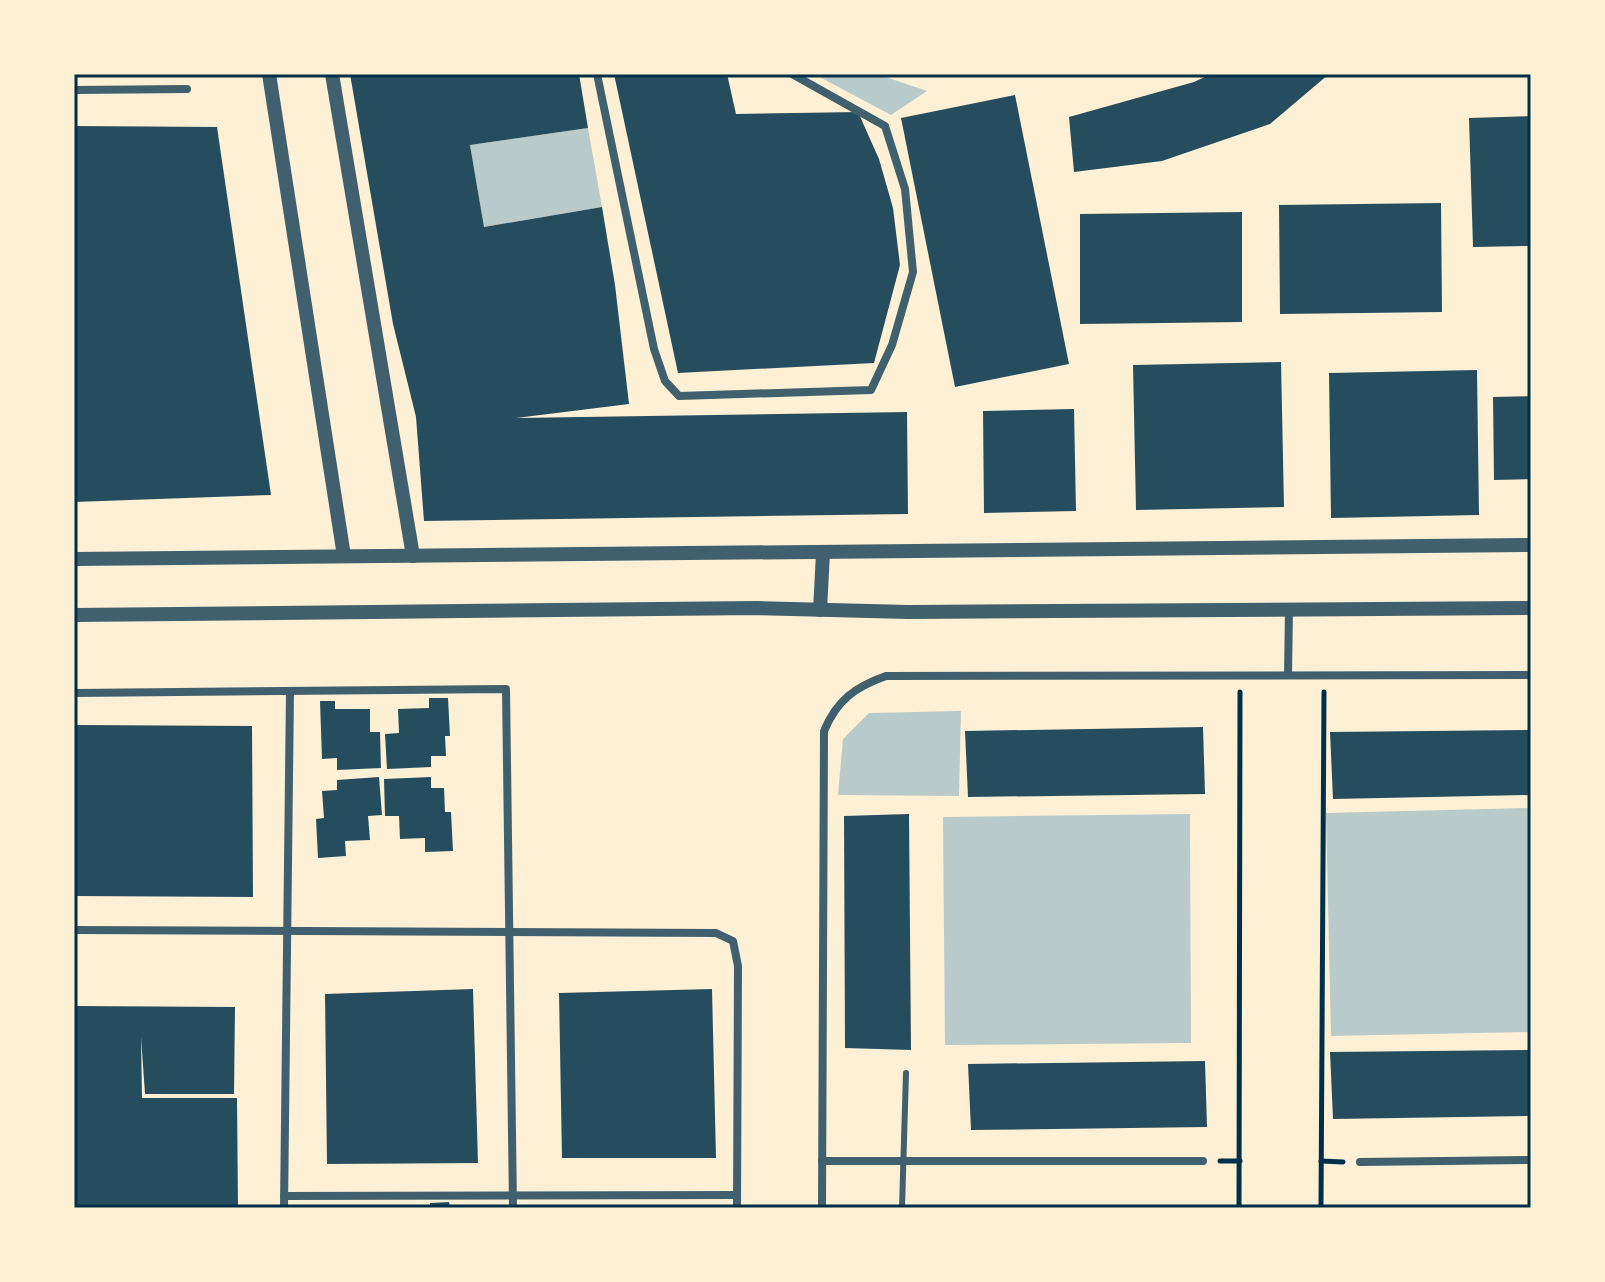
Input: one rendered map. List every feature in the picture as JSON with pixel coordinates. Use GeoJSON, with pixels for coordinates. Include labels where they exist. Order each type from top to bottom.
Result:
{"type":"FeatureCollection","features":[{"type":"Feature","properties":{"kind":"street"},"geometry":{"type":"LineString","coordinates":[[269,74],[344,556]]}},
{"type":"Feature","properties":{"kind":"street"},"geometry":{"type":"LineString","coordinates":[[332,74],[413,556]]}},
{"type":"Feature","properties":{"kind":"street"},"geometry":{"type":"LineString","coordinates":[[597,74],[654,349],[665,381],[679,396],[871,390],[892,345],[913,272],[905,189],[885,126],[792,74]]}},
{"type":"Feature","properties":{"kind":"street"},"geometry":{"type":"LineString","coordinates":[[74,90],[187,89]]}},
{"type":"Feature","properties":{"kind":"street"},"geometry":{"type":"LineString","coordinates":[[74,559],[1531,545]]}},
{"type":"Feature","properties":{"kind":"street"},"geometry":{"type":"LineString","coordinates":[[820,610],[823,553]]}},
{"type":"Feature","properties":{"kind":"street"},"geometry":{"type":"LineString","coordinates":[[74,615],[757,608],[908,612],[1531,608]]}},
{"type":"Feature","properties":{"kind":"street"},"geometry":{"type":"LineString","coordinates":[[1288,675],[1289,608]]}},
{"type":"Feature","properties":{"kind":"street"},"geometry":{"type":"LineString","coordinates":[[822,1208],[824,731],[832,713],[846,696],[864,684],[886,676],[1531,675]]}},
{"type":"Feature","properties":{"kind":"street"},"geometry":{"type":"LineString","coordinates":[[74,693],[506,689],[513,1208]]}},
{"type":"Feature","properties":{"kind":"street"},"geometry":{"type":"LineString","coordinates":[[284,1208],[290,691]]}},
{"type":"Feature","properties":{"kind":"street"},"geometry":{"type":"LineString","coordinates":[[74,930],[716,933],[733,941],[738,966],[737,1208]]}},
{"type":"Feature","properties":{"kind":"street"},"geometry":{"type":"LineString","coordinates":[[1360,1162],[1531,1160]]}},
{"type":"Feature","properties":{"kind":"street"},"geometry":{"type":"LineString","coordinates":[[822,1161],[1203,1161]]}},
{"type":"Feature","properties":{"kind":"street"},"geometry":{"type":"LineString","coordinates":[[284,1196],[737,1195]]}},
{"type":"Feature","properties":{"kind":"lane"},"geometry":{"type":"LineString","coordinates":[[902,1208],[906,1073]]}},
{"type":"Feature","properties":{"kind":"path"},"geometry":{"type":"LineString","coordinates":[[1239,1208],[1240,675]]}},
{"type":"Feature","properties":{"kind":"path"},"geometry":{"type":"LineString","coordinates":[[1321,1208],[1324,675]]}},
{"type":"Feature","properties":{"kind":"shaded area"},"geometry":{"type":"Polygon","coordinates":[[[814,74],[877,74],[927,91],[891,115],[814,74]]]}},
{"type":"Feature","properties":{"kind":"shaded area"},"geometry":{"type":"Polygon","coordinates":[[[588,128],[602,207],[484,227],[470,145],[588,128]]]}},
{"type":"Feature","properties":{"kind":"shaded area"},"geometry":{"type":"Polygon","coordinates":[[[961,711],[959,796],[838,795],[843,739],[869,713],[961,711]]]}},
{"type":"Feature","properties":{"kind":"shaded area"},"geometry":{"type":"Polygon","coordinates":[[[1531,808],[1531,1032],[1331,1036],[1326,813],[1531,808]]]}},
{"type":"Feature","properties":{"kind":"shaded area"},"geometry":{"type":"Polygon","coordinates":[[[1190,814],[1191,1043],[945,1045],[943,817],[1190,814]]]}},
{"type":"Feature","properties":{"kind":"building"},"geometry":{"type":"Polygon","coordinates":[[[350,74],[579,74],[588,128],[470,145],[484,227],[602,207],[629,404],[516,418],[907,412],[908,514],[424,521],[416,417],[393,324],[350,74]]]}},
{"type":"Feature","properties":{"kind":"building"},"geometry":{"type":"Polygon","coordinates":[[[614,74],[727,74],[736,114],[858,112],[879,159],[893,208],[900,265],[874,363],[678,373],[614,74]]]}},
{"type":"Feature","properties":{"kind":"building"},"geometry":{"type":"Polygon","coordinates":[[[1211,74],[1329,74],[1270,124],[1162,161],[1074,172],[1069,117],[1194,82],[1211,74]]]}},
{"type":"Feature","properties":{"kind":"building"},"geometry":{"type":"Polygon","coordinates":[[[1015,95],[1069,364],[955,387],[901,118],[1015,95]]]}},
{"type":"Feature","properties":{"kind":"building"},"geometry":{"type":"Polygon","coordinates":[[[1531,116],[1531,246],[1473,247],[1469,118],[1531,116]]]}},
{"type":"Feature","properties":{"kind":"building"},"geometry":{"type":"Polygon","coordinates":[[[74,126],[217,127],[271,495],[74,502],[74,126]]]}},
{"type":"Feature","properties":{"kind":"building"},"geometry":{"type":"Polygon","coordinates":[[[1441,203],[1442,312],[1280,314],[1279,205],[1441,203]]]}},
{"type":"Feature","properties":{"kind":"building"},"geometry":{"type":"Polygon","coordinates":[[[1242,212],[1242,322],[1080,324],[1080,214],[1242,212]]]}},
{"type":"Feature","properties":{"kind":"building"},"geometry":{"type":"Polygon","coordinates":[[[1281,362],[1284,507],[1136,510],[1133,365],[1281,362]]]}},
{"type":"Feature","properties":{"kind":"building"},"geometry":{"type":"Polygon","coordinates":[[[1477,370],[1479,515],[1331,518],[1329,373],[1477,370]]]}},
{"type":"Feature","properties":{"kind":"building"},"geometry":{"type":"Polygon","coordinates":[[[1531,396],[1531,479],[1494,480],[1493,397],[1531,396]]]}},
{"type":"Feature","properties":{"kind":"building"},"geometry":{"type":"Polygon","coordinates":[[[1074,409],[1076,511],[984,513],[983,411],[1074,409]]]}},
{"type":"Feature","properties":{"kind":"building"},"geometry":{"type":"Polygon","coordinates":[[[429,698],[448,698],[450,736],[445,736],[446,756],[431,756],[431,767],[387,769],[385,734],[399,733],[398,709],[429,708],[429,698]]]}},
{"type":"Feature","properties":{"kind":"building"},"geometry":{"type":"Polygon","coordinates":[[[320,701],[335,701],[335,709],[370,709],[370,732],[380,732],[381,768],[337,770],[337,758],[322,759],[320,701]]]}},
{"type":"Feature","properties":{"kind":"building"},"geometry":{"type":"Polygon","coordinates":[[[76,725],[252,726],[253,897],[74,896],[76,725]]]}},
{"type":"Feature","properties":{"kind":"building"},"geometry":{"type":"Polygon","coordinates":[[[1203,727],[1205,794],[968,797],[965,731],[1203,727]]]}},
{"type":"Feature","properties":{"kind":"building"},"geometry":{"type":"Polygon","coordinates":[[[1531,730],[1531,795],[1333,799],[1330,732],[1531,730]]]}},
{"type":"Feature","properties":{"kind":"building"},"geometry":{"type":"Polygon","coordinates":[[[379,777],[382,815],[368,816],[370,840],[345,841],[346,856],[318,858],[316,819],[324,818],[322,791],[337,790],[337,780],[379,777]]]}},
{"type":"Feature","properties":{"kind":"building"},"geometry":{"type":"Polygon","coordinates":[[[431,777],[431,788],[444,788],[445,812],[451,812],[453,851],[425,852],[425,838],[400,839],[399,816],[385,816],[384,779],[431,777]]]}},
{"type":"Feature","properties":{"kind":"building"},"geometry":{"type":"Polygon","coordinates":[[[909,814],[911,1050],[845,1048],[844,816],[909,814]]]}},
{"type":"Feature","properties":{"kind":"building"},"geometry":{"type":"Polygon","coordinates":[[[473,989],[478,1163],[327,1164],[325,994],[473,989]]]}},
{"type":"Feature","properties":{"kind":"building"},"geometry":{"type":"Polygon","coordinates":[[[712,989],[716,1158],[562,1158],[559,993],[712,989]]]}},
{"type":"Feature","properties":{"kind":"building"},"geometry":{"type":"Polygon","coordinates":[[[74,1006],[235,1007],[234,1094],[145,1094],[141,1037],[142,1098],[237,1098],[238,1208],[74,1208],[74,1006]]]}},
{"type":"Feature","properties":{"kind":"building"},"geometry":{"type":"Polygon","coordinates":[[[1531,1050],[1531,1116],[1333,1119],[1330,1052],[1531,1050]]]}},
{"type":"Feature","properties":{"kind":"building"},"geometry":{"type":"Polygon","coordinates":[[[1205,1061],[1207,1127],[971,1130],[968,1064],[1205,1061]]]}},
{"type":"Feature","properties":{"kind":"building"},"geometry":{"type":"Polygon","coordinates":[[[449,1202],[450,1208],[430,1208],[430,1203],[449,1202]]]}}]}
